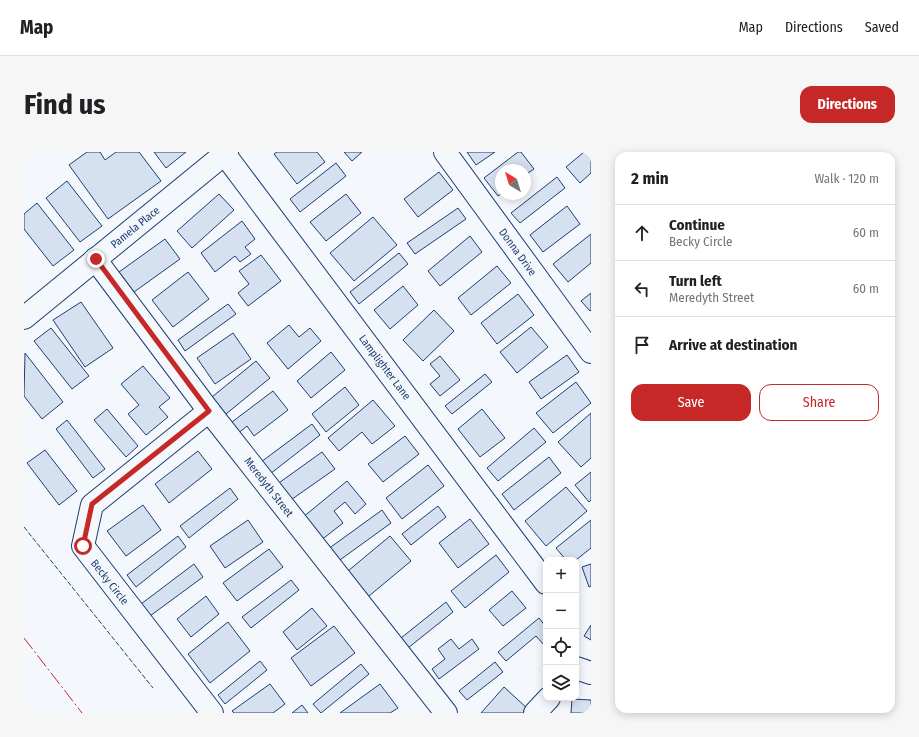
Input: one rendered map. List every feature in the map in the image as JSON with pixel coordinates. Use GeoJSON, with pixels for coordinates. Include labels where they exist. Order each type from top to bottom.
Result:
{"type":"FeatureCollection","features":[{"type":"Feature","properties":{"kind":"street","name":"Donna Drive"},"geometry":{"type":"LineString","coordinates":[[445,152],[591,352]]}},
{"type":"Feature","properties":{"kind":"street","name":"Pamela Place"},"geometry":{"type":"LineString","coordinates":[[24,318],[225,153]]}},
{"type":"Feature","properties":{"kind":"street","name":"Lamplighter Lane"},"geometry":{"type":"LineString","coordinates":[[225,153],[543,579]]}},
{"type":"Feature","properties":{"kind":"street","name":"Meredyth Street"},"geometry":{"type":"LineString","coordinates":[[96,259],[209,411],[446,713]]}},
{"type":"Feature","properties":{"kind":"street","name":"Becky Circle"},"geometry":{"type":"LineString","coordinates":[[209,411],[92,504],[83,546],[212,713]]}},
{"type":"Feature","properties":{"kind":"street"},"geometry":{"type":"LineString","coordinates":[[579,669],[591,674]]}},
{"type":"Feature","properties":{"kind":"street"},"geometry":{"type":"LineString","coordinates":[[535,713],[546,701]]}},
{"type":"Feature","properties":{"kind":"building"},"geometry":{"type":"Polygon","coordinates":[[[87,152],[100,152],[105,160],[116,152],[139,152],[161,181],[108,219],[69,165],[87,152]]]}},
{"type":"Feature","properties":{"kind":"building"},"geometry":{"type":"Polygon","coordinates":[[[154,152],[186,152],[166,168],[154,152]]]}},
{"type":"Feature","properties":{"kind":"building"},"geometry":{"type":"Polygon","coordinates":[[[277,152],[317,152],[325,162],[297,184],[274,154],[277,152]]]}},
{"type":"Feature","properties":{"kind":"building"},"geometry":{"type":"Polygon","coordinates":[[[344,152],[362,152],[352,161],[344,152]]]}},
{"type":"Feature","properties":{"kind":"building"},"geometry":{"type":"Polygon","coordinates":[[[467,152],[495,152],[476,165],[467,152]]]}},
{"type":"Feature","properties":{"kind":"building"},"geometry":{"type":"Polygon","coordinates":[[[518,152],[521,152],[530,164],[502,164],[518,152]]]}},
{"type":"Feature","properties":{"kind":"building"},"geometry":{"type":"Polygon","coordinates":[[[584,152],[591,152],[591,173],[580,183],[566,167],[584,152]]]}},
{"type":"Feature","properties":{"kind":"building"},"geometry":{"type":"Polygon","coordinates":[[[336,163],[346,176],[300,212],[290,199],[336,163]]]}},
{"type":"Feature","properties":{"kind":"building"},"geometry":{"type":"Polygon","coordinates":[[[495,170],[495,192],[484,178],[495,170]]]}},
{"type":"Feature","properties":{"kind":"building"},"geometry":{"type":"Polygon","coordinates":[[[439,172],[453,190],[418,217],[404,199],[439,172]]]}},
{"type":"Feature","properties":{"kind":"building"},"geometry":{"type":"Polygon","coordinates":[[[557,177],[565,188],[520,223],[511,213],[528,200],[531,200],[531,197],[557,177]]]}},
{"type":"Feature","properties":{"kind":"building"},"geometry":{"type":"Polygon","coordinates":[[[67,181],[102,226],[80,242],[46,198],[67,181]]]}},
{"type":"Feature","properties":{"kind":"building"},"geometry":{"type":"Polygon","coordinates":[[[219,194],[234,210],[192,248],[177,231],[219,194]]]}},
{"type":"Feature","properties":{"kind":"building"},"geometry":{"type":"Polygon","coordinates":[[[346,194],[361,213],[326,241],[310,222],[346,194]]]}},
{"type":"Feature","properties":{"kind":"building"},"geometry":{"type":"Polygon","coordinates":[[[37,203],[74,250],[53,266],[24,229],[24,214],[37,203]]]}},
{"type":"Feature","properties":{"kind":"building"},"geometry":{"type":"Polygon","coordinates":[[[567,206],[580,224],[543,252],[530,235],[567,206]]]}},
{"type":"Feature","properties":{"kind":"building"},"geometry":{"type":"Polygon","coordinates":[[[458,208],[466,219],[415,254],[407,243],[458,208]]]}},
{"type":"Feature","properties":{"kind":"building"},"geometry":{"type":"Polygon","coordinates":[[[373,217],[397,245],[354,281],[330,253],[373,217]]]}},
{"type":"Feature","properties":{"kind":"building"},"geometry":{"type":"Polygon","coordinates":[[[242,221],[255,239],[245,247],[251,254],[240,262],[235,256],[215,272],[201,253],[242,221]]]}},
{"type":"Feature","properties":{"kind":"building"},"geometry":{"type":"Polygon","coordinates":[[[591,234],[591,263],[568,282],[553,264],[591,234]]]}},
{"type":"Feature","properties":{"kind":"building"},"geometry":{"type":"Polygon","coordinates":[[[470,236],[482,252],[440,286],[428,271],[470,236]]]}},
{"type":"Feature","properties":{"kind":"building"},"geometry":{"type":"Polygon","coordinates":[[[165,239],[180,259],[134,292],[119,272],[165,239]]]}},
{"type":"Feature","properties":{"kind":"building"},"geometry":{"type":"Polygon","coordinates":[[[399,253],[408,264],[359,304],[350,292],[399,253]]]}},
{"type":"Feature","properties":{"kind":"building"},"geometry":{"type":"Polygon","coordinates":[[[261,255],[281,281],[248,306],[238,293],[249,284],[239,271],[261,255]]]}},
{"type":"Feature","properties":{"kind":"building"},"geometry":{"type":"Polygon","coordinates":[[[497,266],[511,283],[471,315],[458,298],[497,266]]]}},
{"type":"Feature","properties":{"kind":"building"},"geometry":{"type":"Polygon","coordinates":[[[188,272],[209,299],[173,327],[152,300],[188,272]]]}},
{"type":"Feature","properties":{"kind":"building"},"geometry":{"type":"Polygon","coordinates":[[[403,286],[418,305],[390,329],[374,310],[403,286]]]}},
{"type":"Feature","properties":{"kind":"building"},"geometry":{"type":"Polygon","coordinates":[[[591,293],[591,310],[590,311],[581,301],[591,293]]]}},
{"type":"Feature","properties":{"kind":"building"},"geometry":{"type":"Polygon","coordinates":[[[518,294],[534,315],[497,344],[481,323],[518,294]]]}},
{"type":"Feature","properties":{"kind":"building"},"geometry":{"type":"Polygon","coordinates":[[[81,302],[113,348],[85,367],[53,320],[81,302]]]}},
{"type":"Feature","properties":{"kind":"building"},"geometry":{"type":"Polygon","coordinates":[[[228,304],[236,314],[185,351],[178,340],[228,304]]]}},
{"type":"Feature","properties":{"kind":"building"},"geometry":{"type":"Polygon","coordinates":[[[434,310],[454,331],[423,361],[403,340],[434,310]]]}},
{"type":"Feature","properties":{"kind":"building"},"geometry":{"type":"Polygon","coordinates":[[[289,325],[299,337],[310,328],[321,341],[288,369],[267,343],[289,325]]]}},
{"type":"Feature","properties":{"kind":"building"},"geometry":{"type":"Polygon","coordinates":[[[531,327],[548,347],[517,373],[500,352],[531,327]]]}},
{"type":"Feature","properties":{"kind":"building"},"geometry":{"type":"Polygon","coordinates":[[[51,328],[89,376],[72,389],[34,341],[51,328]]]}},
{"type":"Feature","properties":{"kind":"building"},"geometry":{"type":"Polygon","coordinates":[[[233,333],[251,359],[215,384],[197,358],[233,333]]]}},
{"type":"Feature","properties":{"kind":"building"},"geometry":{"type":"Polygon","coordinates":[[[331,352],[345,370],[311,398],[297,381],[331,352]]]}},
{"type":"Feature","properties":{"kind":"building"},"geometry":{"type":"Polygon","coordinates":[[[25,353],[63,402],[42,419],[24,396],[25,353]]]}},
{"type":"Feature","properties":{"kind":"building"},"geometry":{"type":"Polygon","coordinates":[[[567,355],[579,372],[541,399],[529,382],[567,355]]]}},
{"type":"Feature","properties":{"kind":"building"},"geometry":{"type":"Polygon","coordinates":[[[440,356],[460,380],[440,396],[430,384],[440,376],[430,364],[440,356]]]}},
{"type":"Feature","properties":{"kind":"building"},"geometry":{"type":"Polygon","coordinates":[[[256,361],[270,378],[226,414],[212,397],[256,361]]]}},
{"type":"Feature","properties":{"kind":"building"},"geometry":{"type":"Polygon","coordinates":[[[143,366],[170,398],[159,407],[168,417],[146,435],[128,414],[139,405],[121,384],[143,366]]]}},
{"type":"Feature","properties":{"kind":"building"},"geometry":{"type":"Polygon","coordinates":[[[485,374],[492,382],[452,414],[445,406],[485,374]]]}},
{"type":"Feature","properties":{"kind":"building"},"geometry":{"type":"Polygon","coordinates":[[[576,382],[591,403],[553,433],[536,413],[576,382]]]}},
{"type":"Feature","properties":{"kind":"building"},"geometry":{"type":"Polygon","coordinates":[[[345,387],[359,405],[326,432],[312,414],[345,387]]]}},
{"type":"Feature","properties":{"kind":"building"},"geometry":{"type":"Polygon","coordinates":[[[273,391],[288,410],[254,436],[247,426],[236,435],[228,425],[273,391]]]}},
{"type":"Feature","properties":{"kind":"building"},"geometry":{"type":"Polygon","coordinates":[[[373,400],[395,426],[372,444],[362,432],[339,451],[328,438],[373,400]]]}},
{"type":"Feature","properties":{"kind":"building"},"geometry":{"type":"Polygon","coordinates":[[[107,409],[138,446],[126,457],[94,420],[107,409]]]}},
{"type":"Feature","properties":{"kind":"building"},"geometry":{"type":"Polygon","coordinates":[[[482,409],[505,438],[480,457],[458,429],[482,409]]]}},
{"type":"Feature","properties":{"kind":"building"},"geometry":{"type":"Polygon","coordinates":[[[591,413],[591,458],[581,467],[558,442],[591,413]]]}},
{"type":"Feature","properties":{"kind":"building"},"geometry":{"type":"Polygon","coordinates":[[[67,420],[105,469],[93,478],[56,429],[67,420]]]}},
{"type":"Feature","properties":{"kind":"building"},"geometry":{"type":"Polygon","coordinates":[[[312,424],[320,435],[270,474],[261,462],[312,424]]]}},
{"type":"Feature","properties":{"kind":"building"},"geometry":{"type":"Polygon","coordinates":[[[534,428],[546,442],[498,481],[487,468],[534,428]]]}},
{"type":"Feature","properties":{"kind":"building"},"geometry":{"type":"Polygon","coordinates":[[[405,436],[419,454],[383,482],[368,464],[405,436]]]}},
{"type":"Feature","properties":{"kind":"building"},"geometry":{"type":"Polygon","coordinates":[[[45,450],[77,491],[59,505],[27,463],[45,450]]]}},
{"type":"Feature","properties":{"kind":"building"},"geometry":{"type":"Polygon","coordinates":[[[198,451],[212,469],[169,503],[155,484],[198,451]]]}},
{"type":"Feature","properties":{"kind":"building"},"geometry":{"type":"Polygon","coordinates":[[[322,452],[335,469],[288,502],[276,485],[322,452]]]}},
{"type":"Feature","properties":{"kind":"building"},"geometry":{"type":"Polygon","coordinates":[[[549,457],[561,473],[514,510],[502,494],[549,457]]]}},
{"type":"Feature","properties":{"kind":"building"},"geometry":{"type":"Polygon","coordinates":[[[428,465],[444,486],[402,519],[386,498],[428,465]]]}},
{"type":"Feature","properties":{"kind":"building"},"geometry":{"type":"Polygon","coordinates":[[[591,472],[591,500],[589,502],[575,485],[591,472]]]}},
{"type":"Feature","properties":{"kind":"building"},"geometry":{"type":"Polygon","coordinates":[[[347,481],[366,504],[355,514],[345,502],[334,511],[343,523],[320,541],[302,518],[347,481]]]}},
{"type":"Feature","properties":{"kind":"building"},"geometry":{"type":"Polygon","coordinates":[[[566,487],[587,511],[546,546],[525,521],[566,487]]]}},
{"type":"Feature","properties":{"kind":"building"},"geometry":{"type":"Polygon","coordinates":[[[230,488],[238,499],[189,538],[180,526],[230,488]]]}},
{"type":"Feature","properties":{"kind":"building"},"geometry":{"type":"Polygon","coordinates":[[[143,505],[161,530],[126,556],[107,531],[143,505]]]}},
{"type":"Feature","properties":{"kind":"building"},"geometry":{"type":"Polygon","coordinates":[[[438,506],[446,517],[411,545],[402,534],[438,506]]]}},
{"type":"Feature","properties":{"kind":"building"},"geometry":{"type":"Polygon","coordinates":[[[382,510],[391,523],[333,565],[324,552],[382,510]]]}},
{"type":"Feature","properties":{"kind":"building"},"geometry":{"type":"Polygon","coordinates":[[[470,519],[489,544],[458,568],[439,543],[470,519]]]}},
{"type":"Feature","properties":{"kind":"building"},"geometry":{"type":"Polygon","coordinates":[[[248,520],[263,542],[225,568],[210,546],[248,520]]]}},
{"type":"Feature","properties":{"kind":"building"},"geometry":{"type":"Polygon","coordinates":[[[591,520],[591,548],[579,558],[564,557],[556,548],[591,520]]]}},
{"type":"Feature","properties":{"kind":"building"},"geometry":{"type":"Polygon","coordinates":[[[178,536],[186,547],[136,587],[127,575],[178,536]]]}},
{"type":"Feature","properties":{"kind":"building"},"geometry":{"type":"Polygon","coordinates":[[[390,536],[411,561],[363,601],[342,576],[390,536]]]}},
{"type":"Feature","properties":{"kind":"building"},"geometry":{"type":"Polygon","coordinates":[[[269,549],[283,567],[237,601],[223,583],[269,549]]]}},
{"type":"Feature","properties":{"kind":"building"},"geometry":{"type":"Polygon","coordinates":[[[496,555],[509,572],[465,608],[451,591],[496,555]]]}},
{"type":"Feature","properties":{"kind":"building"},"geometry":{"type":"Polygon","coordinates":[[[194,564],[203,577],[150,616],[141,604],[194,564]]]}},
{"type":"Feature","properties":{"kind":"building"},"geometry":{"type":"Polygon","coordinates":[[[591,564],[591,586],[589,587],[582,567],[591,564]]]}},
{"type":"Feature","properties":{"kind":"building"},"geometry":{"type":"Polygon","coordinates":[[[291,580],[299,590],[251,628],[242,617],[291,580]]]}},
{"type":"Feature","properties":{"kind":"building"},"geometry":{"type":"Polygon","coordinates":[[[512,591],[526,608],[503,626],[489,610],[512,591]]]}},
{"type":"Feature","properties":{"kind":"building"},"geometry":{"type":"Polygon","coordinates":[[[206,596],[219,614],[191,637],[177,619],[206,596]]]}},
{"type":"Feature","properties":{"kind":"building"},"geometry":{"type":"Polygon","coordinates":[[[446,602],[453,612],[403,652],[396,642],[446,602]]]}},
{"type":"Feature","properties":{"kind":"building"},"geometry":{"type":"Polygon","coordinates":[[[312,608],[327,626],[297,650],[283,632],[312,608]]]}},
{"type":"Feature","properties":{"kind":"building"},"geometry":{"type":"Polygon","coordinates":[[[539,618],[543,623],[543,644],[536,636],[506,661],[498,652],[539,618]]]}},
{"type":"Feature","properties":{"kind":"building"},"geometry":{"type":"Polygon","coordinates":[[[228,622],[250,651],[210,683],[188,654],[228,622]]]}},
{"type":"Feature","properties":{"kind":"building"},"geometry":{"type":"Polygon","coordinates":[[[591,625],[591,640],[584,636],[591,625]]]}},
{"type":"Feature","properties":{"kind":"building"},"geometry":{"type":"Polygon","coordinates":[[[334,626],[355,653],[311,686],[291,658],[334,626]]]}},
{"type":"Feature","properties":{"kind":"building"},"geometry":{"type":"Polygon","coordinates":[[[451,639],[459,649],[472,639],[479,649],[439,679],[432,669],[445,659],[438,649],[451,639]]]}},
{"type":"Feature","properties":{"kind":"building"},"geometry":{"type":"Polygon","coordinates":[[[260,661],[267,670],[225,704],[218,695],[260,661]]]}},
{"type":"Feature","properties":{"kind":"building"},"geometry":{"type":"Polygon","coordinates":[[[495,662],[503,672],[467,700],[459,691],[495,662]]]}},
{"type":"Feature","properties":{"kind":"building"},"geometry":{"type":"Polygon","coordinates":[[[361,664],[369,674],[321,713],[313,704],[361,664]]]}},
{"type":"Feature","properties":{"kind":"building"},"geometry":{"type":"Polygon","coordinates":[[[270,684],[285,704],[273,713],[234,713],[232,711],[270,684]]]}},
{"type":"Feature","properties":{"kind":"building"},"geometry":{"type":"Polygon","coordinates":[[[380,684],[398,708],[390,713],[340,713],[380,684]]]}},
{"type":"Feature","properties":{"kind":"building"},"geometry":{"type":"Polygon","coordinates":[[[504,687],[528,709],[524,713],[481,713],[504,687]]]}},
{"type":"Feature","properties":{"kind":"building"},"geometry":{"type":"Polygon","coordinates":[[[579,699],[591,700],[591,713],[571,713],[572,701],[579,701],[579,699]]]}},
{"type":"Feature","properties":{"kind":"building"},"geometry":{"type":"Polygon","coordinates":[[[302,705],[308,713],[292,713],[302,705]]]}},
{"type":"Feature","properties":{"kind":"fence"},"geometry":{"type":"LineString","coordinates":[[24,527],[153,688]]}},
{"type":"Feature","properties":{"kind":"power"},"geometry":{"type":"LineString","coordinates":[[24,638],[82,713]]}},
{"type":"Feature","properties":{"kind":"route"},"geometry":{"type":"LineString","coordinates":[[83,546],[92,504],[209,411],[96,259]]}}]}
